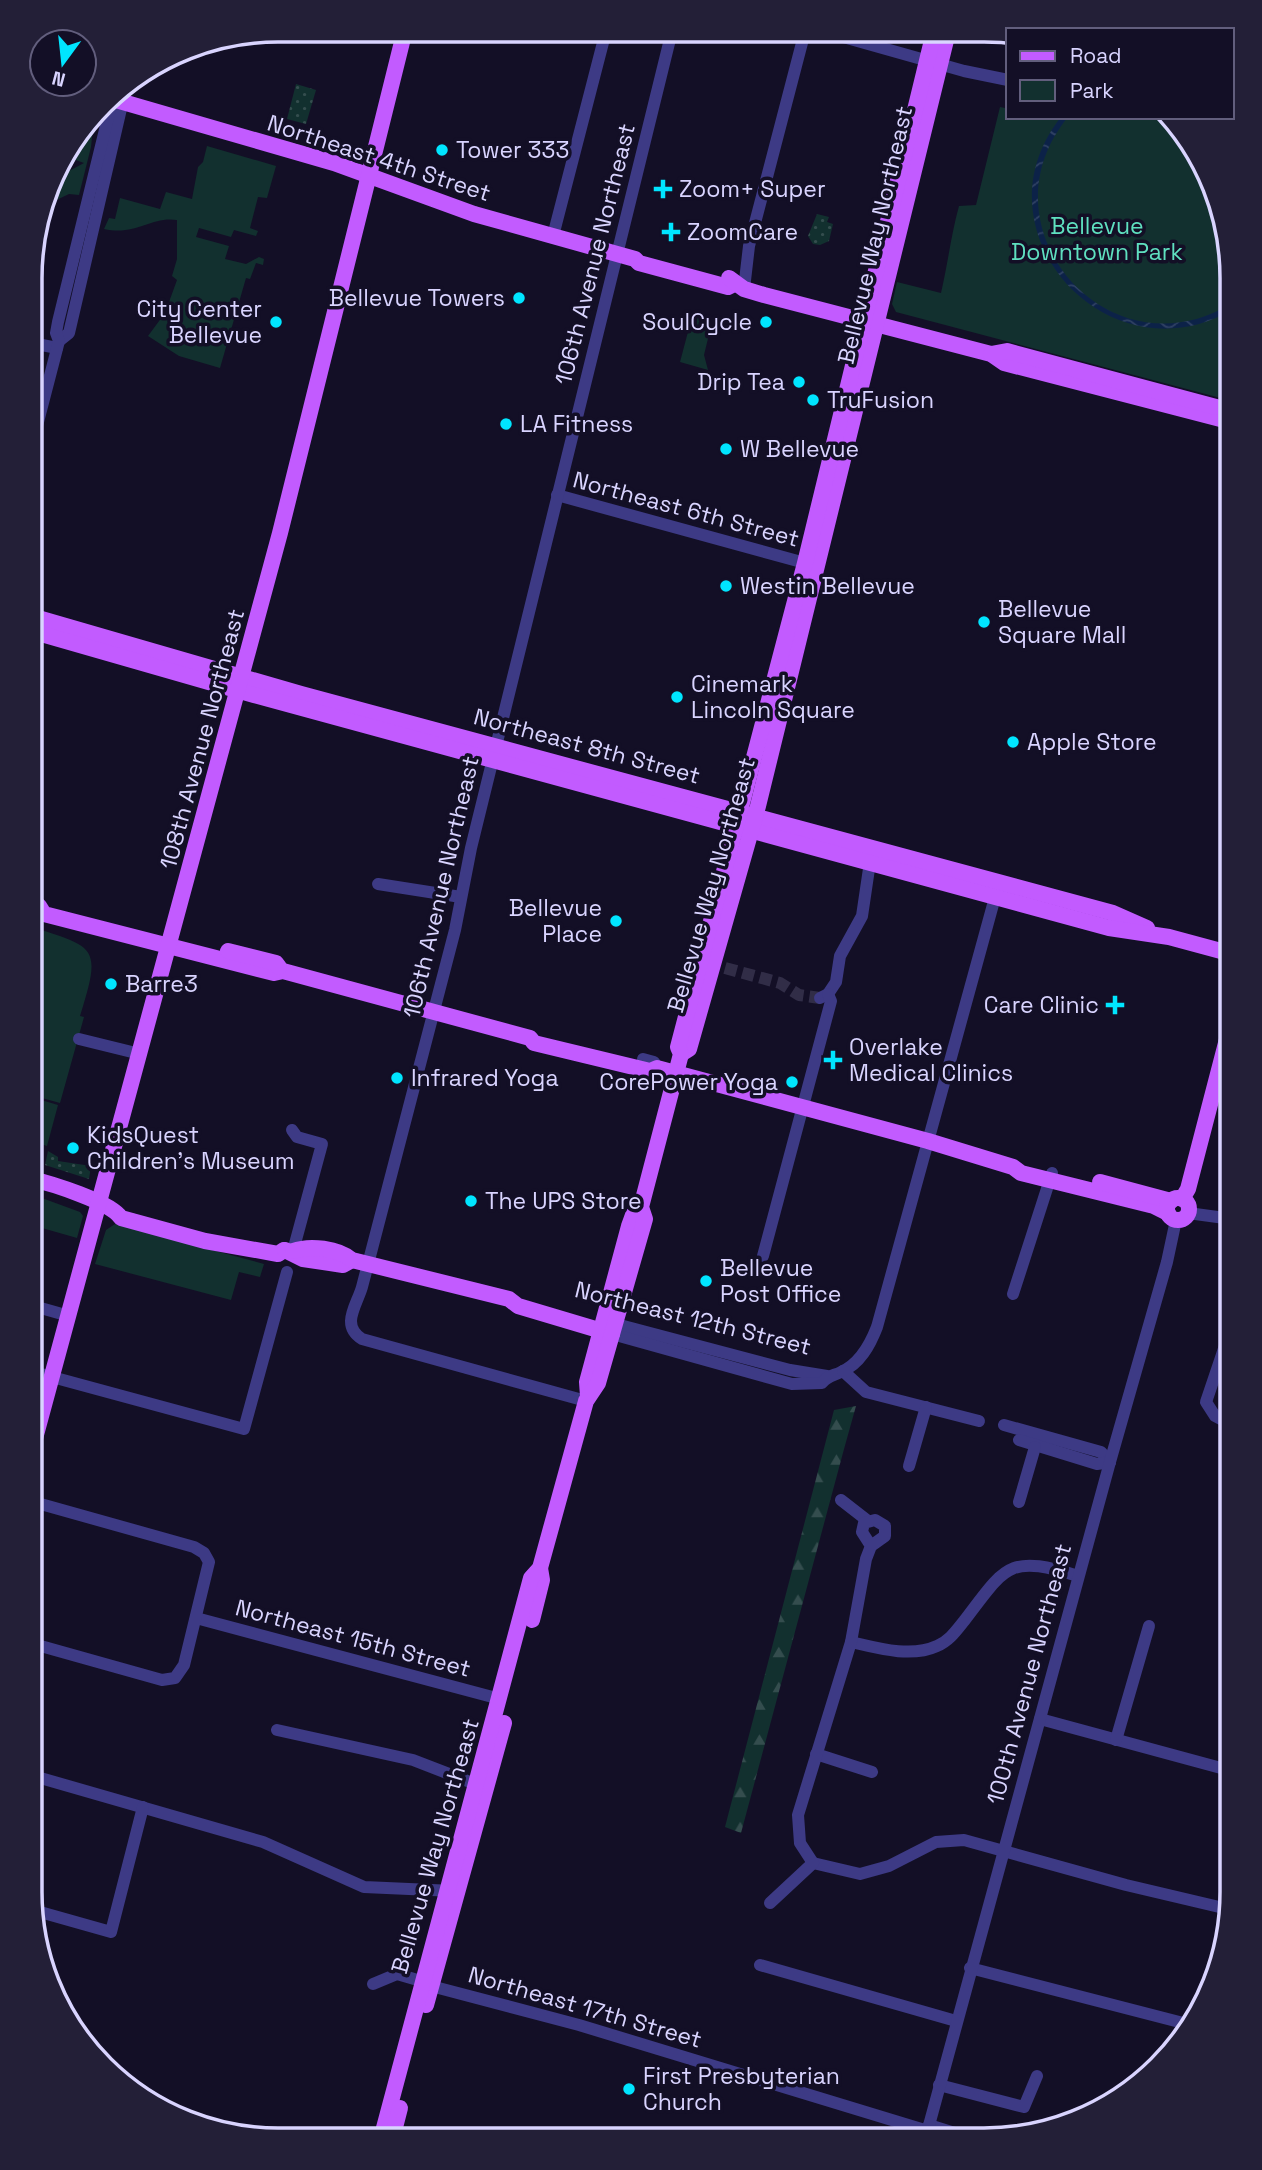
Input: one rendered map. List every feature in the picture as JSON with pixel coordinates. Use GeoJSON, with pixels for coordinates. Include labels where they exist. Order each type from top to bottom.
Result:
{"type":"FeatureCollection","features":[{"type":"Feature","properties":{"kind":"main road","name":"Bellevue Way Northeast"},"geometry":{"type":"LineString","coordinates":[[390,2128],[392,2102],[542,1580],[540,1569],[587,1399],[587,1382],[608,1327],[633,1215],[641,1207],[681,1054],[678,1047],[789,682],[869,324],[933,62],[934,42]]}},
{"type":"Feature","properties":{"kind":"main road","name":"Bellevue Way Northeast"},"geometry":{"type":"LineString","coordinates":[[933,62],[943,42]]}},
{"type":"Feature","properties":{"kind":"main road","name":"108th Avenue Northeast"},"geometry":{"type":"LineString","coordinates":[[42,1416],[241,683],[310,419],[402,43]]}},
{"type":"Feature","properties":{"kind":"main road","name":"Northeast 4th Street"},"geometry":{"type":"LineString","coordinates":[[122,100],[334,163],[439,203],[635,259],[644,255],[661,259],[729,278],[739,286],[869,324],[1220,419]]}},
{"type":"Feature","properties":{"kind":"main road","name":"Bellevue Way Northeast"},"geometry":{"type":"LineString","coordinates":[[681,1054],[689,1049],[719,967],[745,821],[786,635],[869,324]]}},
{"type":"Feature","properties":{"kind":"main road","name":"Northeast 4th Street"},"geometry":{"type":"LineString","coordinates":[[991,355],[1007,351],[1220,409]]}},
{"type":"Feature","properties":{"kind":"main road","name":"Northeast 8th Street"},"geometry":{"type":"LineString","coordinates":[[42,620],[241,683]]}},
{"type":"Feature","properties":{"kind":"main road","name":"Northeast 8th Street"},"geometry":{"type":"LineString","coordinates":[[42,634],[241,683],[997,889],[1031,905],[1109,928],[1169,937]]}},
{"type":"Feature","properties":{"kind":"main road"},"geometry":{"type":"LineString","coordinates":[[786,635],[792,639],[787,670],[789,682]]}},
{"type":"Feature","properties":{"kind":"main road","name":"Northeast 8th Street"},"geometry":{"type":"LineString","coordinates":[[745,821],[870,862],[1097,909],[1169,937],[1220,951]]}},
{"type":"Feature","properties":{"kind":"main road"},"geometry":{"type":"LineString","coordinates":[[1031,905],[1040,903],[1088,915],[1097,909]]}},
{"type":"Feature","properties":{"kind":"main road"},"geometry":{"type":"LineString","coordinates":[[42,914],[274,973],[283,971],[530,1038],[534,1043],[650,1071],[657,1068],[929,1141],[1154,1206],[1177,1209]]}},
{"type":"Feature","properties":{"kind":"main road"},"geometry":{"type":"LineString","coordinates":[[530,1038],[538,1033],[643,1059]]}},
{"type":"Feature","properties":{"kind":"main road","name":"100th Avenue Northeast"},"geometry":{"type":"LineString","coordinates":[[1177,1209],[1188,1189],[1220,1068]]}},
{"type":"Feature","properties":{"kind":"main road","name":"Northeast 12th Street"},"geometry":{"type":"LineString","coordinates":[[42,1182],[100,1204],[117,1212],[121,1218],[205,1241],[278,1254],[289,1251],[303,1259],[343,1265],[359,1261],[509,1299],[518,1306],[608,1327]]}},
{"type":"Feature","properties":{"kind":"main road","name":"Bellevue Way Northeast"},"geometry":{"type":"LineString","coordinates":[[482,1786],[500,1699],[531,1578],[540,1569]]}},
{"type":"Feature","properties":{"kind":"main road","name":"Bellevue Way Northeast"},"geometry":{"type":"LineString","coordinates":[[391,2128],[426,2004],[426,1983]]}},
{"type":"Feature","properties":{"kind":"street","name":"106th Avenue Northeast"},"geometry":{"type":"LineString","coordinates":[[587,1399],[356,1335],[350,1318],[360,1294],[359,1261],[433,1013],[494,753],[669,42]]}},
{"type":"Feature","properties":{"kind":"street"},"geometry":{"type":"LineString","coordinates":[[739,286],[802,42]]}},
{"type":"Feature","properties":{"kind":"street"},"geometry":{"type":"LineString","coordinates":[[862,42],[1006,80]]}},
{"type":"Feature","properties":{"kind":"street"},"geometry":{"type":"LineString","coordinates":[[553,236],[603,43]]}},
{"type":"Feature","properties":{"kind":"street"},"geometry":{"type":"LineString","coordinates":[[58,346],[69,333],[93,229],[113,109]]}},
{"type":"Feature","properties":{"kind":"street"},"geometry":{"type":"LineString","coordinates":[[42,407],[58,346],[56,333],[112,110]]}},
{"type":"Feature","properties":{"kind":"street"},"geometry":{"type":"LineString","coordinates":[[87,204],[91,209],[89,223],[93,229]]}},
{"type":"Feature","properties":{"kind":"street"},"geometry":{"type":"LineString","coordinates":[[42,344],[58,346]]}},
{"type":"Feature","properties":{"kind":"street","name":"Northeast 6th Street"},"geometry":{"type":"LineString","coordinates":[[557,495],[804,563]]}},
{"type":"Feature","properties":{"kind":"street"},"geometry":{"type":"LineString","coordinates":[[763,1256],[831,1001],[824,996],[836,982],[840,956],[862,916],[870,862]]}},
{"type":"Feature","properties":{"kind":"street"},"geometry":{"type":"LineString","coordinates":[[378,884],[461,897]]}},
{"type":"Feature","properties":{"kind":"street"},"geometry":{"type":"LineString","coordinates":[[827,1376],[843,1371],[871,1343],[997,889]]}},
{"type":"Feature","properties":{"kind":"street"},"geometry":{"type":"LineString","coordinates":[[79,1039],[140,1054]]}},
{"type":"Feature","properties":{"kind":"street"},"geometry":{"type":"LineString","coordinates":[[643,1059],[654,1062],[657,1068]]}},
{"type":"Feature","properties":{"kind":"street"},"geometry":{"type":"LineString","coordinates":[[289,1251],[322,1144],[296,1137],[292,1130]]}},
{"type":"Feature","properties":{"kind":"street"},"geometry":{"type":"LineString","coordinates":[[1013,1294],[1051,1177]]}},
{"type":"Feature","properties":{"kind":"street"},"geometry":{"type":"LineString","coordinates":[[1177,1209],[1219,1217]]}},
{"type":"Feature","properties":{"kind":"street","name":"100th Avenue Northeast"},"geometry":{"type":"LineString","coordinates":[[928,2128],[1078,1576],[1167,1262],[1177,1209]]}},
{"type":"Feature","properties":{"kind":"street"},"geometry":{"type":"LineString","coordinates":[[42,1373],[244,1429],[287,1272]]}},
{"type":"Feature","properties":{"kind":"street"},"geometry":{"type":"LineString","coordinates":[[42,1308],[69,1316]]}},
{"type":"Feature","properties":{"kind":"street","name":"Northeast 12th Street"},"geometry":{"type":"LineString","coordinates":[[608,1327],[827,1376],[821,1383],[792,1384],[710,1362],[608,1327]]}},
{"type":"Feature","properties":{"kind":"street"},"geometry":{"type":"LineString","coordinates":[[710,1362],[723,1360],[753,1366],[762,1362]]}},
{"type":"Feature","properties":{"kind":"street"},"geometry":{"type":"LineString","coordinates":[[1219,1363],[1206,1402],[1219,1418]]}},
{"type":"Feature","properties":{"kind":"street"},"geometry":{"type":"LineString","coordinates":[[843,1371],[866,1392],[979,1421]]}},
{"type":"Feature","properties":{"kind":"street"},"geometry":{"type":"LineString","coordinates":[[909,1466],[926,1407]]}},
{"type":"Feature","properties":{"kind":"street"},"geometry":{"type":"LineString","coordinates":[[1004,1425],[1101,1452],[1110,1462]]}},
{"type":"Feature","properties":{"kind":"street"},"geometry":{"type":"LineString","coordinates":[[1019,1440],[1097,1464],[1110,1462]]}},
{"type":"Feature","properties":{"kind":"street"},"geometry":{"type":"LineString","coordinates":[[1019,1502],[1035,1447]]}},
{"type":"Feature","properties":{"kind":"street"},"geometry":{"type":"LineString","coordinates":[[841,1500],[868,1521],[875,1520],[886,1530],[881,1540],[872,1546],[866,1559],[851,1642],[801,1802],[798,1827],[800,1843],[813,1863],[860,1874],[889,1866],[936,1842],[977,1842],[1004,1852],[1219,1907]]}},
{"type":"Feature","properties":{"kind":"street"},"geometry":{"type":"LineString","coordinates":[[42,1504],[181,1543],[204,1553],[208,1566],[184,1665],[175,1678],[162,1680],[42,1646]]}},
{"type":"Feature","properties":{"kind":"street"},"geometry":{"type":"LineString","coordinates":[[868,1521],[862,1532],[872,1546]]}},
{"type":"Feature","properties":{"kind":"street"},"geometry":{"type":"LineString","coordinates":[[851,1642],[905,1651],[935,1647],[955,1633],[996,1579],[1009,1569],[1031,1564],[1078,1576]]}},
{"type":"Feature","properties":{"kind":"street","name":"Northeast 15th Street"},"geometry":{"type":"LineString","coordinates":[[196,1618],[500,1699]]}},
{"type":"Feature","properties":{"kind":"street"},"geometry":{"type":"LineString","coordinates":[[1116,1740],[1149,1626]]}},
{"type":"Feature","properties":{"kind":"street"},"geometry":{"type":"LineString","coordinates":[[1040,1719],[1219,1767]]}},
{"type":"Feature","properties":{"kind":"street"},"geometry":{"type":"LineString","coordinates":[[277,1730],[413,1760],[482,1786]]}},
{"type":"Feature","properties":{"kind":"street"},"geometry":{"type":"LineString","coordinates":[[816,1754],[872,1772]]}},
{"type":"Feature","properties":{"kind":"street"},"geometry":{"type":"LineString","coordinates":[[42,1778],[292,1852],[364,1887],[452,1890]]}},
{"type":"Feature","properties":{"kind":"street"},"geometry":{"type":"LineString","coordinates":[[44,1913],[110,1933],[143,1807]]}},
{"type":"Feature","properties":{"kind":"street"},"geometry":{"type":"LineString","coordinates":[[769,1903],[813,1863]]}},
{"type":"Feature","properties":{"kind":"street"},"geometry":{"type":"LineString","coordinates":[[760,1965],[956,2021]]}},
{"type":"Feature","properties":{"kind":"street"},"geometry":{"type":"LineString","coordinates":[[971,1968],[1180,2022]]}},
{"type":"Feature","properties":{"kind":"street","name":"Northeast 17th Street"},"geometry":{"type":"LineString","coordinates":[[373,1984],[397,1974],[579,2025],[914,2128]]}},
{"type":"Feature","properties":{"kind":"street"},"geometry":{"type":"LineString","coordinates":[[939,2085],[1024,2108],[1037,2076]]}},
{"type":"Feature","properties":{"kind":"green space"},"geometry":{"type":"Polygon","coordinates":[[[296,84],[316,90],[306,124],[287,119],[296,84]]]}},
{"type":"Feature","properties":{"kind":"green space","name":"Bellevue Downtown Park"},"geometry":{"type":"Polygon","coordinates":[[[1006,105],[1006,119],[1158,119],[1171,134],[1202,187],[1215,232],[1220,278],[1220,398],[896,312],[892,304],[897,282],[941,293],[959,206],[976,205],[1000,107],[1005,108],[1006,105]]]}},
{"type":"Feature","properties":{"kind":"green space"},"geometry":{"type":"Polygon","coordinates":[[[93,132],[79,195],[69,194],[56,200],[68,171],[84,163],[74,160],[93,132]]]}},
{"type":"Feature","properties":{"kind":"green space"},"geometry":{"type":"Polygon","coordinates":[[[207,146],[276,166],[267,198],[258,197],[250,228],[258,231],[256,236],[234,230],[231,237],[199,228],[196,237],[229,246],[225,259],[246,264],[259,257],[264,259],[263,265],[256,263],[250,279],[246,278],[220,368],[179,356],[148,336],[165,313],[177,280],[172,276],[177,259],[177,220],[159,221],[126,230],[104,229],[109,218],[115,219],[120,198],[160,209],[166,192],[192,199],[198,167],[203,162],[207,146]]]}},
{"type":"Feature","properties":{"kind":"green space"},"geometry":{"type":"Polygon","coordinates":[[[817,214],[829,217],[827,222],[833,224],[829,241],[820,245],[813,244],[808,236],[817,214]]]}},
{"type":"Feature","properties":{"kind":"green space"},"geometry":{"type":"Polygon","coordinates":[[[693,313],[713,318],[704,355],[708,370],[680,362],[693,313]]]}},
{"type":"Feature","properties":{"kind":"green space"},"geometry":{"type":"Polygon","coordinates":[[[42,931],[81,946],[89,953],[91,963],[91,976],[80,1016],[84,1017],[60,1103],[42,1098],[42,931]]]}},
{"type":"Feature","properties":{"kind":"green space"},"geometry":{"type":"Polygon","coordinates":[[[42,1100],[58,1105],[47,1146],[42,1144],[42,1100]]]}},
{"type":"Feature","properties":{"kind":"green space"},"geometry":{"type":"Polygon","coordinates":[[[48,1151],[58,1157],[58,1161],[91,1166],[89,1179],[45,1165],[48,1151]]]}},
{"type":"Feature","properties":{"kind":"green space"},"geometry":{"type":"Polygon","coordinates":[[[42,1198],[80,1212],[83,1216],[77,1238],[42,1228],[42,1198]]]}},
{"type":"Feature","properties":{"kind":"green space"},"geometry":{"type":"Polygon","coordinates":[[[115,1224],[264,1264],[260,1277],[239,1272],[231,1300],[95,1264],[106,1230],[115,1224]]]}},
{"type":"Feature","properties":{"kind":"green space"},"geometry":{"type":"Polygon","coordinates":[[[856,1406],[741,1833],[725,1827],[834,1410],[856,1406]]]}},
{"type":"Feature","properties":{"kind":"water"},"geometry":{"type":"Polygon","coordinates":[[[1060,119],[1067,119],[1044,160],[1038,204],[1048,245],[1070,280],[1103,307],[1142,322],[1186,321],[1220,308],[1220,314],[1185,327],[1140,326],[1099,310],[1066,283],[1043,247],[1032,205],[1037,161],[1060,119]]]}},
{"type":"Feature","properties":{"kind":"tunnel"},"geometry":{"type":"LineString","coordinates":[[725,968],[780,983],[799,995],[820,998]]}},
{"type":"Feature","properties":{"kind":"place","name":"Tower 333"},"geometry":{"type":"Point","coordinates":[442,150]}},
{"type":"Feature","properties":{"kind":"place","name":"Zoom+ Super"},"geometry":{"type":"Point","coordinates":[663,189]}},
{"type":"Feature","properties":{"kind":"place","name":"ZoomCare"},"geometry":{"type":"Point","coordinates":[671,232]}},
{"type":"Feature","properties":{"kind":"place","name":"Bellevue Towers"},"geometry":{"type":"Point","coordinates":[519,298]}},
{"type":"Feature","properties":{"kind":"place","name":"City Center Bellevue"},"geometry":{"type":"Point","coordinates":[276,322]}},
{"type":"Feature","properties":{"kind":"place","name":"SoulCycle"},"geometry":{"type":"Point","coordinates":[766,322]}},
{"type":"Feature","properties":{"kind":"place","name":"Drip Tea"},"geometry":{"type":"Point","coordinates":[799,382]}},
{"type":"Feature","properties":{"kind":"place","name":"TruFusion"},"geometry":{"type":"Point","coordinates":[813,400]}},
{"type":"Feature","properties":{"kind":"place","name":"LA Fitness"},"geometry":{"type":"Point","coordinates":[506,424]}},
{"type":"Feature","properties":{"kind":"place","name":"W Bellevue"},"geometry":{"type":"Point","coordinates":[726,449]}},
{"type":"Feature","properties":{"kind":"place","name":"Westin Bellevue"},"geometry":{"type":"Point","coordinates":[726,586]}},
{"type":"Feature","properties":{"kind":"place","name":"Bellevue Square Mall"},"geometry":{"type":"Point","coordinates":[984,622]}},
{"type":"Feature","properties":{"kind":"place","name":"Cinemark Lincoln Square"},"geometry":{"type":"Point","coordinates":[677,697]}},
{"type":"Feature","properties":{"kind":"place","name":"Apple Store"},"geometry":{"type":"Point","coordinates":[1013,742]}},
{"type":"Feature","properties":{"kind":"place","name":"Bellevue Place"},"geometry":{"type":"Point","coordinates":[616,921]}},
{"type":"Feature","properties":{"kind":"place","name":"Barre3"},"geometry":{"type":"Point","coordinates":[111,984]}},
{"type":"Feature","properties":{"kind":"place","name":"Care Clinic"},"geometry":{"type":"Point","coordinates":[1115,1005]}},
{"type":"Feature","properties":{"kind":"place","name":"Overlake Medical Clinics"},"geometry":{"type":"Point","coordinates":[833,1060]}},
{"type":"Feature","properties":{"kind":"place","name":"Infrared Yoga"},"geometry":{"type":"Point","coordinates":[397,1078]}},
{"type":"Feature","properties":{"kind":"place","name":"CorePower Yoga"},"geometry":{"type":"Point","coordinates":[792,1082]}},
{"type":"Feature","properties":{"kind":"place","name":"KidsQuest Children's Museum"},"geometry":{"type":"Point","coordinates":[73,1148]}},
{"type":"Feature","properties":{"kind":"place","name":"The UPS Store"},"geometry":{"type":"Point","coordinates":[471,1201]}},
{"type":"Feature","properties":{"kind":"place","name":"Bellevue Post Office"},"geometry":{"type":"Point","coordinates":[706,1281]}},
{"type":"Feature","properties":{"kind":"place","name":"First Presbyterian Church"},"geometry":{"type":"Point","coordinates":[629,2089]}}]}
